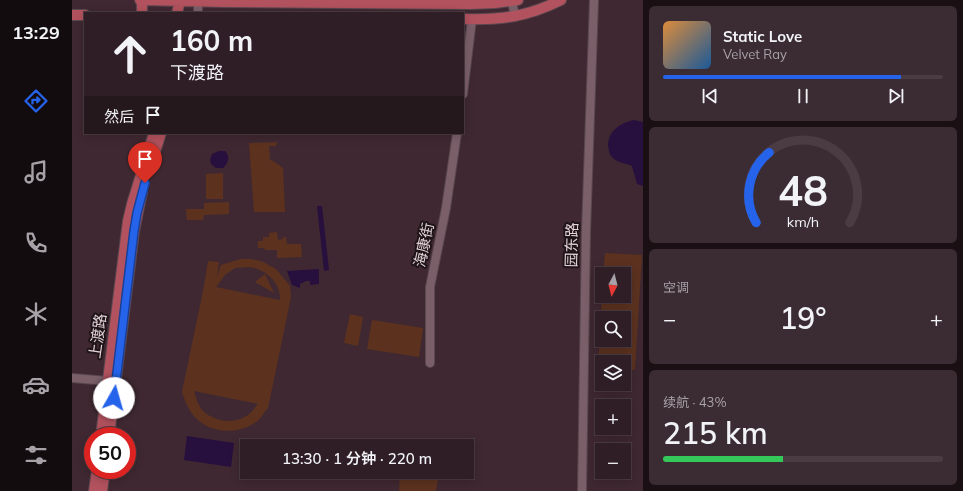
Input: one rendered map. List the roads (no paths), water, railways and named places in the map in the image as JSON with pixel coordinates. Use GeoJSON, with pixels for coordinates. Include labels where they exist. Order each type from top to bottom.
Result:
{"type":"FeatureCollection","features":[{"type":"Feature","properties":{"kind":"main road"},"geometry":{"type":"LineString","coordinates":[[142,12],[141,0],[198,2],[470,4],[495,4],[515,1]]}},
{"type":"Feature","properties":{"kind":"main road"},"geometry":{"type":"LineString","coordinates":[[468,19],[486,19],[526,14],[561,0]]}},
{"type":"Feature","properties":{"kind":"main road"},"geometry":{"type":"LineString","coordinates":[[178,12],[180,1]]}},
{"type":"Feature","properties":{"kind":"main road"},"geometry":{"type":"LineString","coordinates":[[180,1],[182,12]]}},
{"type":"Feature","properties":{"kind":"main road"},"geometry":{"type":"LineString","coordinates":[[72,15],[84,15]]}},
{"type":"Feature","properties":{"kind":"main road"},"geometry":{"type":"LineString","coordinates":[[129,241],[128,221],[154,134]]}},
{"type":"Feature","properties":{"kind":"main road"},"geometry":{"type":"LineString","coordinates":[[129,241],[136,222],[142,193],[161,134]]}},
{"type":"Feature","properties":{"kind":"main road","name":"上渡路"},"geometry":{"type":"LineString","coordinates":[[102,427],[129,241]]}},
{"type":"Feature","properties":{"kind":"main road","name":"上渡路"},"geometry":{"type":"LineString","coordinates":[[110,427],[129,241]]}},
{"type":"Feature","properties":{"kind":"main road"},"geometry":{"type":"LineString","coordinates":[[94,491],[96,479]]}},
{"type":"Feature","properties":{"kind":"main road"},"geometry":{"type":"LineString","coordinates":[[102,491],[104,479]]}},
{"type":"Feature","properties":{"kind":"street","name":"园东路"},"geometry":{"type":"LineString","coordinates":[[582,491],[586,240],[594,0]]}},
{"type":"Feature","properties":{"kind":"street"},"geometry":{"type":"LineString","coordinates":[[515,1],[515,16]]}},
{"type":"Feature","properties":{"kind":"street"},"geometry":{"type":"LineString","coordinates":[[198,2],[198,12]]}},
{"type":"Feature","properties":{"kind":"street"},"geometry":{"type":"LineString","coordinates":[[464,79],[468,19]]}},
{"type":"Feature","properties":{"kind":"street","name":"海康街"},"geometry":{"type":"LineString","coordinates":[[430,363],[430,287],[446,208],[457,134]]}},
{"type":"Feature","properties":{"kind":"street"},"geometry":{"type":"LineString","coordinates":[[72,378],[108,381]]}}]}
